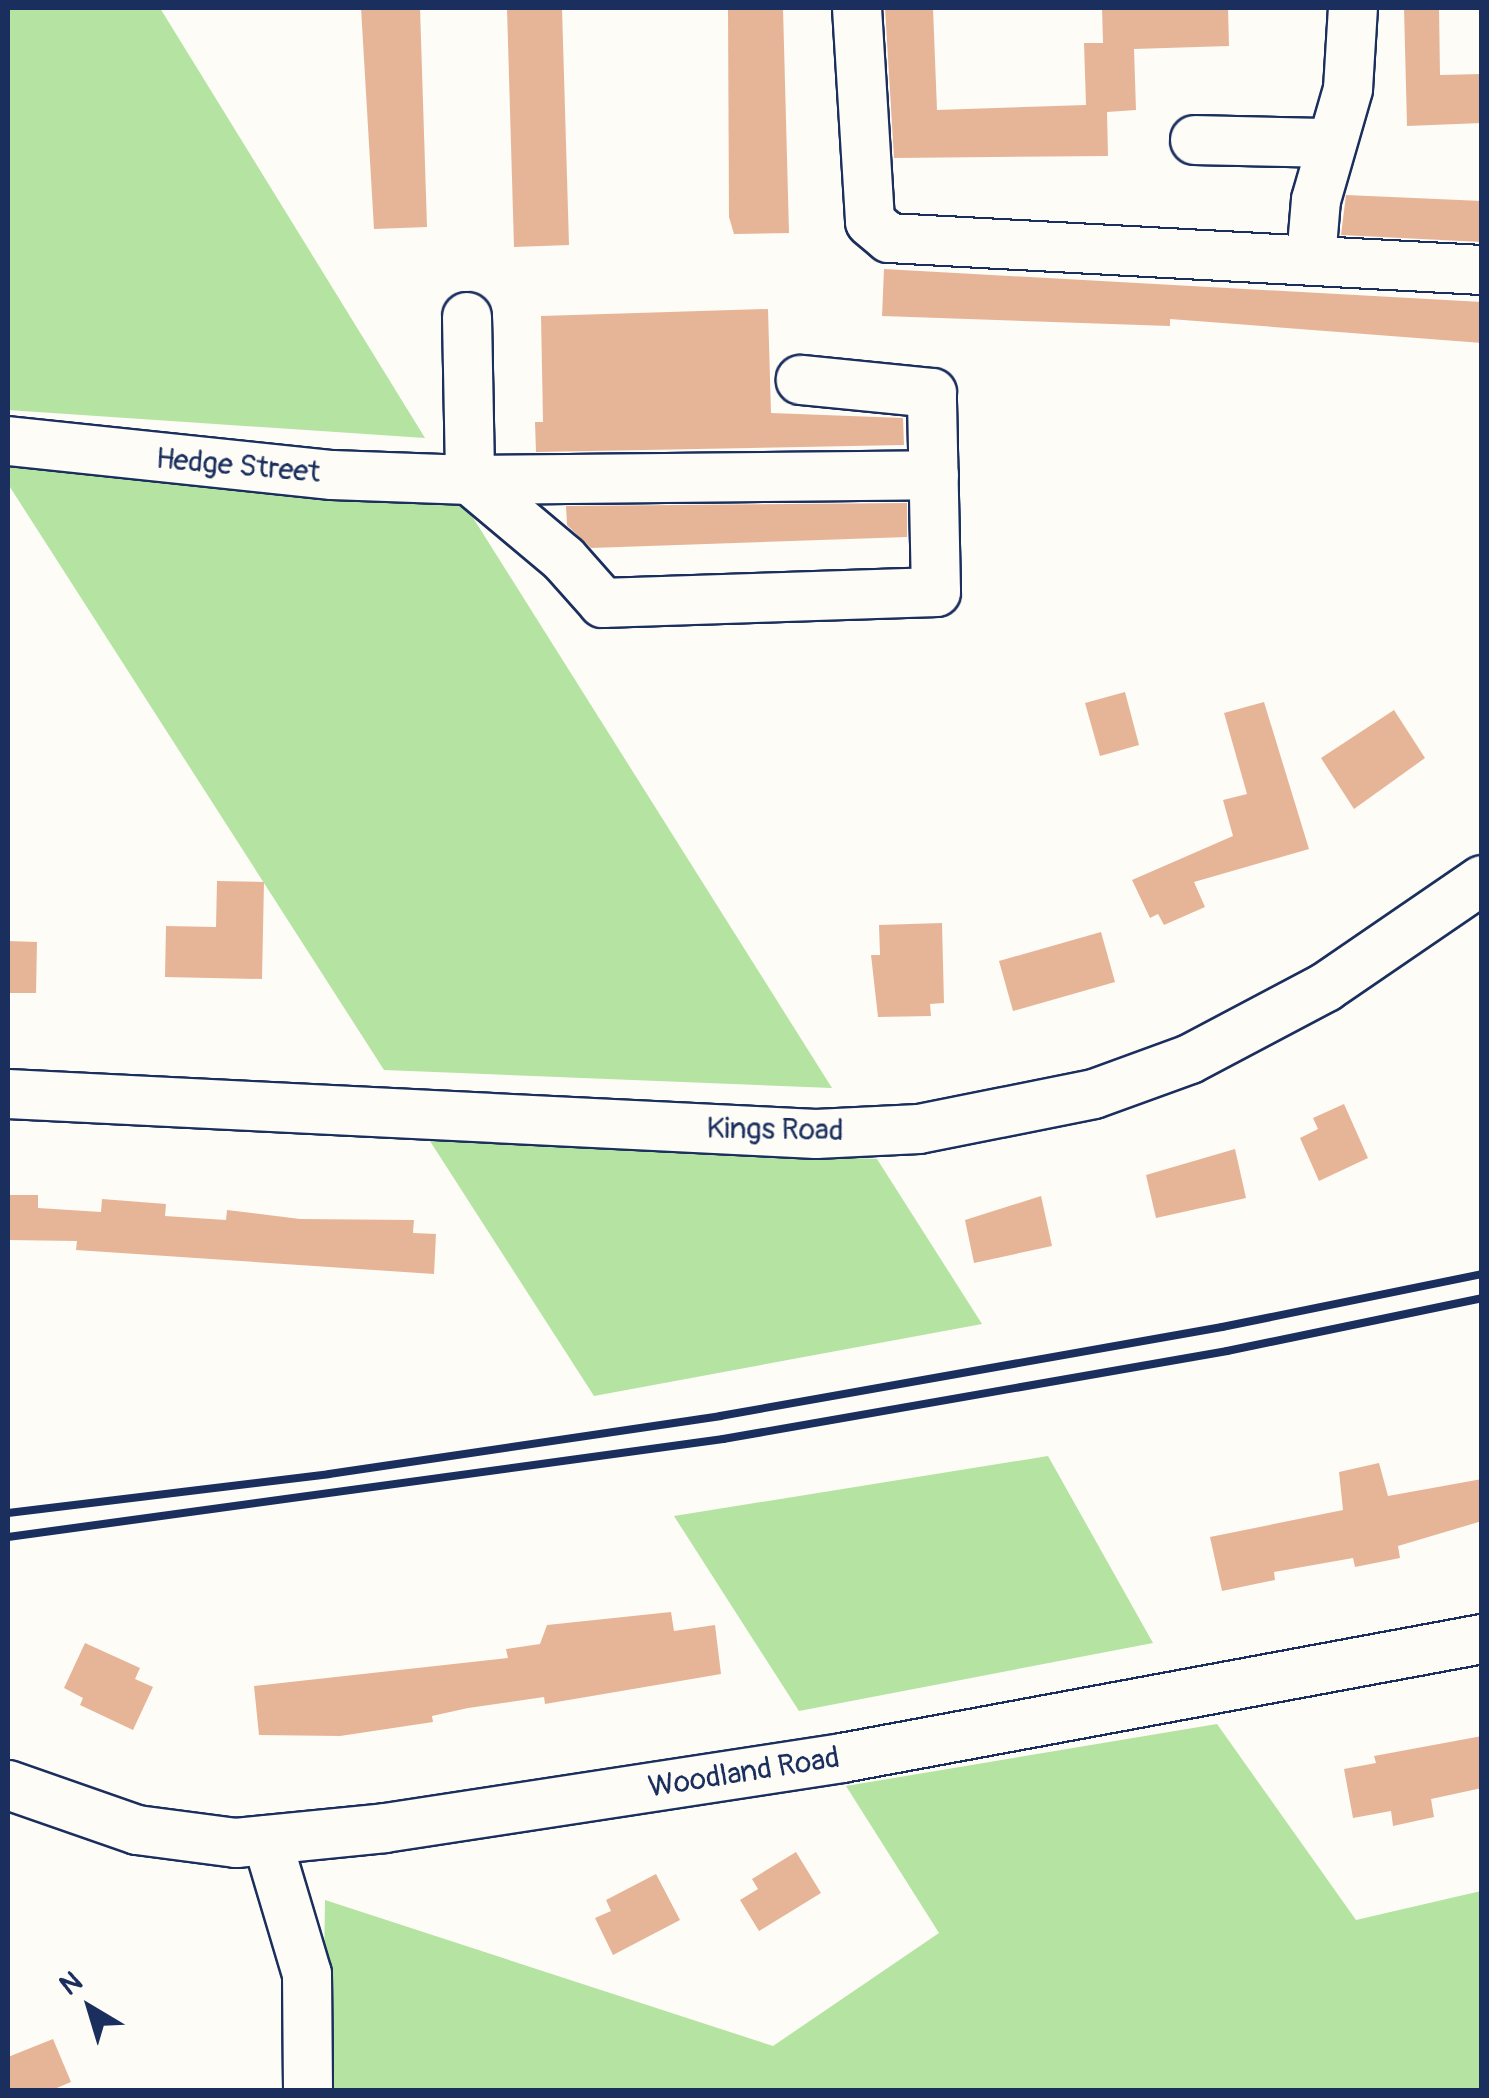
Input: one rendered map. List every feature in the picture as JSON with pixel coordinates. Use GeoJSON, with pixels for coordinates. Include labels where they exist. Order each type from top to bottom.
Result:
{"type":"FeatureCollection","features":[{"type":"Feature","properties":{"kind":"street"},"geometry":{"type":"LineString","coordinates":[[857,8],[870,222],[889,238],[1482,270]]}},
{"type":"Feature","properties":{"kind":"street"},"geometry":{"type":"LineString","coordinates":[[1311,259],[1331,143],[1348,89],[1353,8]]}},
{"type":"Feature","properties":{"kind":"street"},"geometry":{"type":"LineString","coordinates":[[1196,140],[1331,143]]}},
{"type":"Feature","properties":{"kind":"street"},"geometry":{"type":"LineString","coordinates":[[467,318],[470,480],[564,559],[604,603],[936,592],[932,393],[801,380]]}},
{"type":"Feature","properties":{"kind":"street","name":"Hedge Street"},"geometry":{"type":"LineString","coordinates":[[8,441],[332,475],[470,480],[934,475]]}},
{"type":"Feature","properties":{"kind":"street","name":"Kings Road"},"geometry":{"type":"LineString","coordinates":[[8,1094],[816,1134],[956,1124],[1094,1094],[1190,1059],[1326,987],[1482,880]]}},
{"type":"Feature","properties":{"kind":"street","name":"Woodland Road"},"geometry":{"type":"LineString","coordinates":[[8,1785],[137,1830],[190,1840],[267,1840],[842,1758],[1482,1639]]}},
{"type":"Feature","properties":{"kind":"street"},"geometry":{"type":"LineString","coordinates":[[267,1840],[307,1974],[308,2090]]}},
{"type":"Feature","properties":{"kind":"green space"},"geometry":{"type":"Polygon","coordinates":[[[8,8],[160,8],[425,438],[8,410],[8,8]]]}},
{"type":"Feature","properties":{"kind":"green space"},"geometry":{"type":"Polygon","coordinates":[[[8,458],[465,505],[832,1088],[384,1070],[8,484],[8,458]]]}},
{"type":"Feature","properties":{"kind":"green space"},"geometry":{"type":"Polygon","coordinates":[[[428,1138],[877,1159],[982,1324],[594,1396],[428,1138]]]}},
{"type":"Feature","properties":{"kind":"green space"},"geometry":{"type":"Polygon","coordinates":[[[1048,1456],[1153,1643],[799,1711],[674,1516],[1048,1456]]]}},
{"type":"Feature","properties":{"kind":"green space"},"geometry":{"type":"Polygon","coordinates":[[[1217,1724],[1356,1920],[1481,1891],[1481,2090],[322,2090],[325,1900],[773,2046],[939,1933],[846,1786],[1217,1724]]]}},
{"type":"Feature","properties":{"kind":"building"},"geometry":{"type":"Polygon","coordinates":[[[361,8],[420,8],[427,227],[374,229],[361,8]]]}},
{"type":"Feature","properties":{"kind":"building"},"geometry":{"type":"Polygon","coordinates":[[[507,8],[562,8],[569,245],[514,247],[507,8]]]}},
{"type":"Feature","properties":{"kind":"building"},"geometry":{"type":"Polygon","coordinates":[[[728,8],[783,8],[789,233],[734,234],[729,217],[728,8]]]}},
{"type":"Feature","properties":{"kind":"building"},"geometry":{"type":"Polygon","coordinates":[[[885,8],[933,8],[937,110],[1086,105],[1084,43],[1103,43],[1102,8],[1228,8],[1229,46],[1134,49],[1136,110],[1107,112],[1108,156],[894,158],[885,8]]]}},
{"type":"Feature","properties":{"kind":"building"},"geometry":{"type":"Polygon","coordinates":[[[1404,8],[1439,8],[1440,75],[1482,74],[1482,123],[1407,126],[1404,8]]]}},
{"type":"Feature","properties":{"kind":"building"},"geometry":{"type":"Polygon","coordinates":[[[1346,195],[1482,201],[1482,242],[1341,235],[1346,195]]]}},
{"type":"Feature","properties":{"kind":"building"},"geometry":{"type":"Polygon","coordinates":[[[884,269],[1482,302],[1482,343],[1170,319],[1170,326],[882,316],[884,269]]]}},
{"type":"Feature","properties":{"kind":"building"},"geometry":{"type":"Polygon","coordinates":[[[768,309],[771,413],[903,418],[904,445],[536,452],[535,422],[543,422],[541,316],[768,309]]]}},
{"type":"Feature","properties":{"kind":"building"},"geometry":{"type":"Polygon","coordinates":[[[907,503],[907,537],[591,548],[567,525],[566,506],[907,503]]]}},
{"type":"Feature","properties":{"kind":"building"},"geometry":{"type":"Polygon","coordinates":[[[1125,692],[1139,745],[1100,756],[1085,703],[1125,692]]]}},
{"type":"Feature","properties":{"kind":"building"},"geometry":{"type":"Polygon","coordinates":[[[1264,702],[1309,849],[1194,882],[1205,907],[1164,925],[1158,914],[1150,918],[1132,880],[1233,836],[1223,800],[1247,794],[1224,713],[1264,702]]]}},
{"type":"Feature","properties":{"kind":"building"},"geometry":{"type":"Polygon","coordinates":[[[1394,710],[1425,758],[1354,809],[1321,758],[1394,710]]]}},
{"type":"Feature","properties":{"kind":"building"},"geometry":{"type":"Polygon","coordinates":[[[217,881],[264,882],[262,979],[165,977],[166,926],[216,927],[217,881]]]}},
{"type":"Feature","properties":{"kind":"building"},"geometry":{"type":"Polygon","coordinates":[[[942,923],[944,1003],[930,1004],[931,1016],[878,1017],[871,955],[880,955],[879,925],[942,923]]]}},
{"type":"Feature","properties":{"kind":"building"},"geometry":{"type":"Polygon","coordinates":[[[1101,932],[1115,982],[1013,1011],[999,961],[1101,932]]]}},
{"type":"Feature","properties":{"kind":"building"},"geometry":{"type":"Polygon","coordinates":[[[8,941],[37,942],[36,993],[8,993],[8,941]]]}},
{"type":"Feature","properties":{"kind":"building"},"geometry":{"type":"Polygon","coordinates":[[[1344,1104],[1368,1158],[1319,1181],[1300,1138],[1318,1129],[1313,1118],[1344,1104]]]}},
{"type":"Feature","properties":{"kind":"building"},"geometry":{"type":"Polygon","coordinates":[[[1235,1149],[1246,1198],[1156,1218],[1146,1175],[1235,1149]]]}},
{"type":"Feature","properties":{"kind":"building"},"geometry":{"type":"Polygon","coordinates":[[[8,1195],[38,1195],[38,1208],[101,1212],[102,1199],[166,1204],[165,1216],[226,1220],[227,1210],[300,1219],[414,1220],[413,1233],[436,1234],[434,1274],[76,1250],[77,1241],[8,1240],[8,1195]]]}},
{"type":"Feature","properties":{"kind":"building"},"geometry":{"type":"Polygon","coordinates":[[[1041,1196],[1052,1246],[974,1263],[965,1220],[1041,1196]]]}},
{"type":"Feature","properties":{"kind":"building"},"geometry":{"type":"Polygon","coordinates":[[[1379,1463],[1388,1496],[1482,1479],[1482,1521],[1398,1546],[1400,1558],[1355,1567],[1353,1558],[1274,1572],[1275,1580],[1222,1591],[1210,1537],[1343,1510],[1339,1472],[1379,1463]]]}},
{"type":"Feature","properties":{"kind":"building"},"geometry":{"type":"Polygon","coordinates":[[[671,1612],[674,1631],[715,1625],[721,1674],[545,1704],[544,1697],[468,1708],[432,1716],[433,1722],[340,1736],[259,1735],[254,1686],[508,1658],[506,1649],[540,1644],[547,1625],[671,1612]]]}},
{"type":"Feature","properties":{"kind":"building"},"geometry":{"type":"Polygon","coordinates":[[[85,1643],[140,1668],[135,1679],[153,1687],[133,1730],[80,1705],[83,1698],[64,1688],[85,1643]]]}},
{"type":"Feature","properties":{"kind":"building"},"geometry":{"type":"Polygon","coordinates":[[[1482,1736],[1482,1788],[1431,1799],[1434,1817],[1393,1826],[1391,1811],[1353,1818],[1344,1769],[1376,1763],[1374,1756],[1482,1736]]]}},
{"type":"Feature","properties":{"kind":"building"},"geometry":{"type":"Polygon","coordinates":[[[796,1852],[821,1893],[759,1931],[740,1900],[758,1889],[752,1879],[796,1852]]]}},
{"type":"Feature","properties":{"kind":"building"},"geometry":{"type":"Polygon","coordinates":[[[656,1874],[680,1920],[613,1955],[595,1918],[611,1911],[606,1900],[656,1874]]]}},
{"type":"Feature","properties":{"kind":"building"},"geometry":{"type":"Polygon","coordinates":[[[53,2039],[71,2082],[52,2090],[8,2090],[8,2057],[53,2039]]]}},
{"type":"Feature","properties":{"kind":"railway"},"geometry":{"type":"LineString","coordinates":[[8,1513],[329,1474],[720,1416],[1222,1327],[1482,1274]]}},
{"type":"Feature","properties":{"kind":"railway"},"geometry":{"type":"LineString","coordinates":[[8,1537],[723,1439],[1227,1351],[1482,1298]]}}]}
